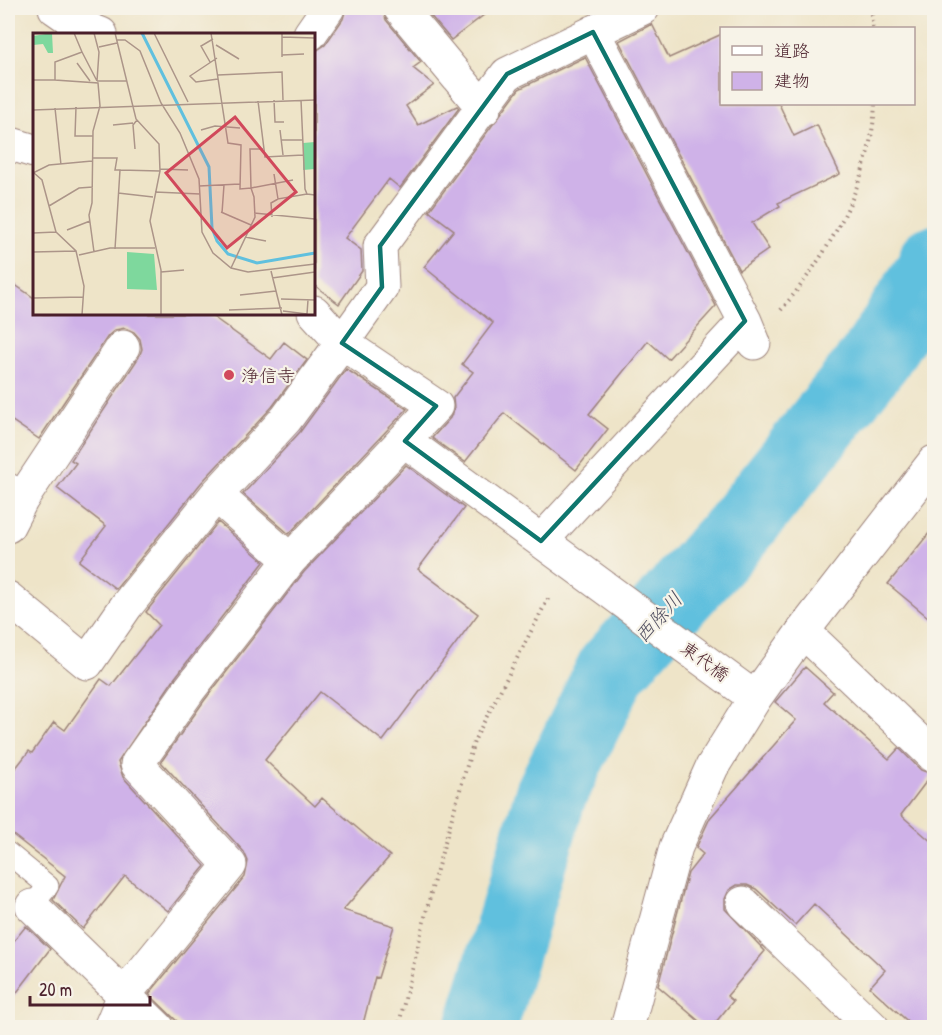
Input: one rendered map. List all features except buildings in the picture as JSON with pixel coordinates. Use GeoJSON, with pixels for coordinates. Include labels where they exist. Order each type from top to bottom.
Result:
{"type":"FeatureCollection","features":[{"type":"Feature","properties":{"kind":"street"},"geometry":{"type":"LineString","coordinates":[[55,8],[81,26],[98,33]]}},
{"type":"Feature","properties":{"kind":"street"},"geometry":{"type":"LineString","coordinates":[[311,33],[328,8]]}},
{"type":"Feature","properties":{"kind":"street"},"geometry":{"type":"LineString","coordinates":[[400,8],[484,109]]}},
{"type":"Feature","properties":{"kind":"street"},"geometry":{"type":"LineString","coordinates":[[8,598],[87,663],[127,605],[216,495],[286,419],[382,287],[380,246],[484,109],[507,74],[643,8]]}},
{"type":"Feature","properties":{"kind":"street"},"geometry":{"type":"LineString","coordinates":[[541,541],[749,332],[594,32]]}},
{"type":"Feature","properties":{"kind":"street"},"geometry":{"type":"LineString","coordinates":[[8,143],[33,151]]}},
{"type":"Feature","properties":{"kind":"street"},"geometry":{"type":"LineString","coordinates":[[110,1028],[124,995],[230,865],[137,764],[189,690],[290,560],[436,406],[342,343],[315,313]]}},
{"type":"Feature","properties":{"kind":"street"},"geometry":{"type":"LineString","coordinates":[[12,505],[123,347]]}},
{"type":"Feature","properties":{"kind":"street","name":"東代橋"},"geometry":{"type":"LineString","coordinates":[[405,441],[754,697]]}},
{"type":"Feature","properties":{"kind":"street"},"geometry":{"type":"LineString","coordinates":[[627,1028],[676,847],[712,767],[754,697],[934,462]]}},
{"type":"Feature","properties":{"kind":"street"},"geometry":{"type":"LineString","coordinates":[[216,495],[290,560]]}},
{"type":"Feature","properties":{"kind":"street"},"geometry":{"type":"LineString","coordinates":[[803,631],[934,756]]}},
{"type":"Feature","properties":{"kind":"street"},"geometry":{"type":"LineString","coordinates":[[743,903],[873,1028]]}},
{"type":"Feature","properties":{"kind":"street"},"geometry":{"type":"LineString","coordinates":[[32,906],[158,1028]]}},
{"type":"Feature","properties":{"kind":"lane"},"geometry":{"type":"LineString","coordinates":[[8,853],[48,886],[32,906]]}},
{"type":"Feature","properties":{"kind":"path"},"geometry":{"type":"LineString","coordinates":[[871,8],[873,27]]}},
{"type":"Feature","properties":{"kind":"highlighted area"},"geometry":{"type":"Polygon","coordinates":[[[593,32],[745,321],[541,541],[405,441],[436,406],[342,343],[382,287],[380,246],[507,74],[593,32]]]}},
{"type":"Feature","properties":{"kind":"waterway","name":"西除川"},"geometry":{"type":"LineString","coordinates":[[481,1028],[551,794],[612,669],[738,530],[876,357],[931,271],[934,261]]}},
{"type":"Feature","properties":{"kind":"place","name":"浄信寺"},"geometry":{"type":"Point","coordinates":[229,375]}}]}
